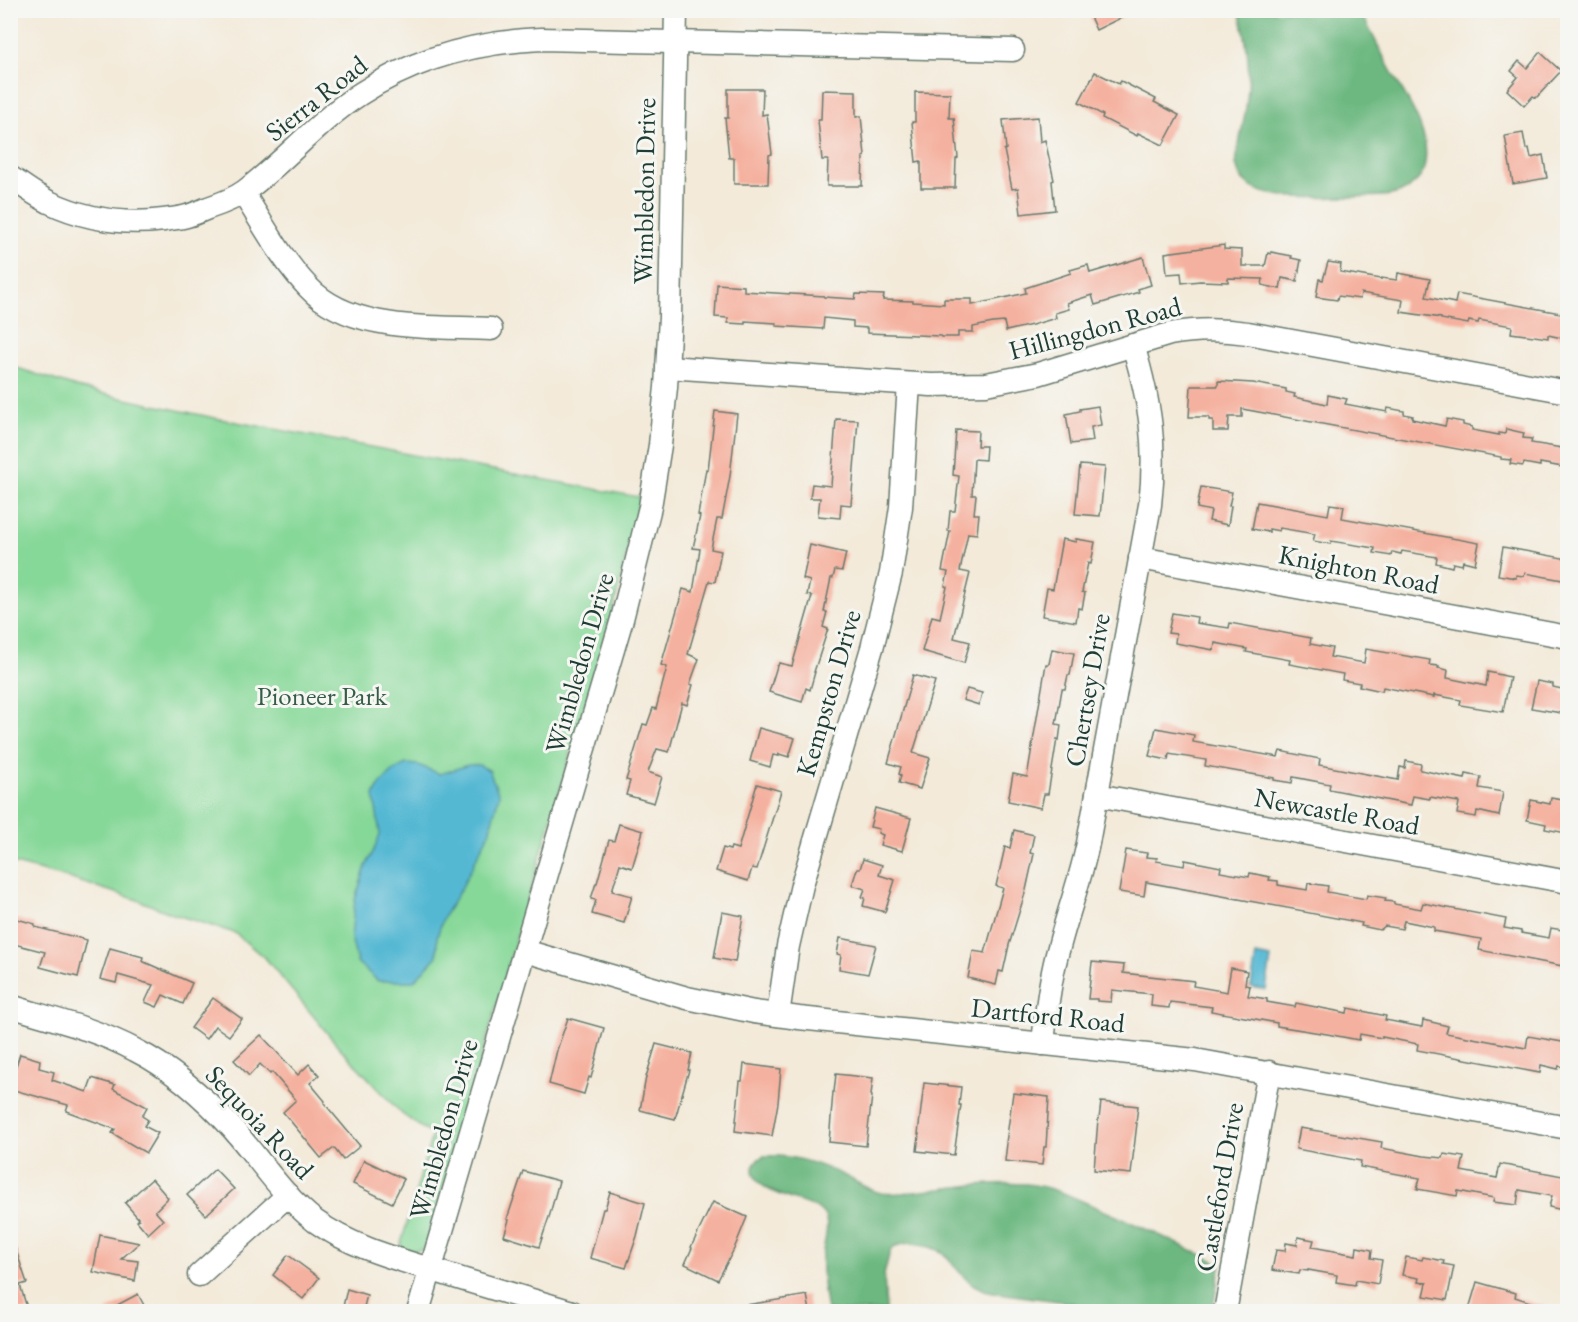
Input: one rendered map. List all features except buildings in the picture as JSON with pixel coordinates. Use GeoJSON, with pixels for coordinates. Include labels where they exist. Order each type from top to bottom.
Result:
{"type":"FeatureCollection","features":[{"type":"Feature","properties":{"kind":"street","name":"Wimbledon Drive"},"geometry":{"type":"LineString","coordinates":[[418,1311],[622,619],[644,536],[658,457],[667,367],[676,10]]}},
{"type":"Feature","properties":{"kind":"street","name":"Sierra Road"},"geometry":{"type":"LineString","coordinates":[[10,177],[48,201],[77,213],[112,221],[144,222],[186,217],[243,193],[335,114],[359,95],[389,77],[439,56],[510,40],[1013,50]]}},
{"type":"Feature","properties":{"kind":"street"},"geometry":{"type":"LineString","coordinates":[[243,193],[294,272],[309,289],[326,302],[364,319],[389,324],[491,329]]}},
{"type":"Feature","properties":{"kind":"street","name":"Hillingdon Road"},"geometry":{"type":"LineString","coordinates":[[667,367],[909,384],[968,385],[1003,382],[1038,374],[1186,331],[1208,330],[1231,331],[1568,392]]}},
{"type":"Feature","properties":{"kind":"street","name":"Chertsey Drive"},"geometry":{"type":"LineString","coordinates":[[1043,1044],[1052,973],[1083,863],[1097,795],[1152,490],[1153,439],[1148,403],[1133,345]]}},
{"type":"Feature","properties":{"kind":"street","name":"Kempston Drive"},"geometry":{"type":"LineString","coordinates":[[778,1015],[788,946],[802,885],[875,639],[891,573],[902,507],[909,384]]}},
{"type":"Feature","properties":{"kind":"street","name":"Knighton Road"},"geometry":{"type":"LineString","coordinates":[[1140,558],[1568,637]]}},
{"type":"Feature","properties":{"kind":"street","name":"Newcastle Road"},"geometry":{"type":"LineString","coordinates":[[1097,795],[1568,882]]}},
{"type":"Feature","properties":{"kind":"street","name":"Dartford Road"},"geometry":{"type":"LineString","coordinates":[[525,951],[687,998],[728,1007],[778,1015],[1183,1058],[1568,1128]]}},
{"type":"Feature","properties":{"kind":"street","name":"Sequoia Road"},"geometry":{"type":"LineString","coordinates":[[10,1006],[103,1036],[161,1064],[210,1104],[288,1195],[314,1220],[336,1234],[431,1270],[572,1311]]}},
{"type":"Feature","properties":{"kind":"street","name":"Castleford Drive"},"geometry":{"type":"LineString","coordinates":[[1230,1311],[1269,1072]]}},
{"type":"Feature","properties":{"kind":"street"},"geometry":{"type":"LineString","coordinates":[[199,1275],[288,1195]]}},
{"type":"Feature","properties":{"kind":"green space"},"geometry":{"type":"Polygon","coordinates":[[[1239,11],[1360,11],[1421,128],[1426,155],[1423,172],[1416,181],[1410,187],[1392,195],[1314,198],[1269,194],[1245,182],[1236,164],[1249,77],[1246,43],[1239,11]]]}},
{"type":"Feature","properties":{"kind":"green space","name":"Pioneer Park"},"geometry":{"type":"Polygon","coordinates":[[[11,366],[76,387],[215,418],[638,497],[642,489],[614,606],[427,1242],[422,1250],[413,1251],[400,1247],[432,1135],[402,1114],[338,1046],[267,960],[235,933],[65,877],[11,863],[11,366]]]}},
{"type":"Feature","properties":{"kind":"green space"},"geometry":{"type":"Polygon","coordinates":[[[764,1156],[795,1158],[815,1164],[881,1193],[893,1194],[1003,1184],[1036,1185],[1055,1190],[1221,1264],[1212,1311],[1096,1311],[1073,1303],[984,1290],[965,1278],[942,1252],[909,1243],[895,1246],[889,1255],[884,1275],[886,1311],[827,1311],[822,1265],[827,1228],[825,1217],[817,1208],[779,1195],[761,1185],[753,1167],[756,1161],[764,1156]]]}},
{"type":"Feature","properties":{"kind":"water"},"geometry":{"type":"Polygon","coordinates":[[[406,764],[418,765],[440,774],[468,765],[479,765],[489,770],[499,795],[489,833],[462,887],[443,918],[437,937],[437,956],[414,981],[378,981],[357,962],[351,937],[355,900],[380,834],[374,795],[381,783],[396,769],[406,764]]]}},
{"type":"Feature","properties":{"kind":"water"},"geometry":{"type":"Polygon","coordinates":[[[1256,955],[1271,958],[1266,990],[1251,987],[1256,955]]]}}]}
